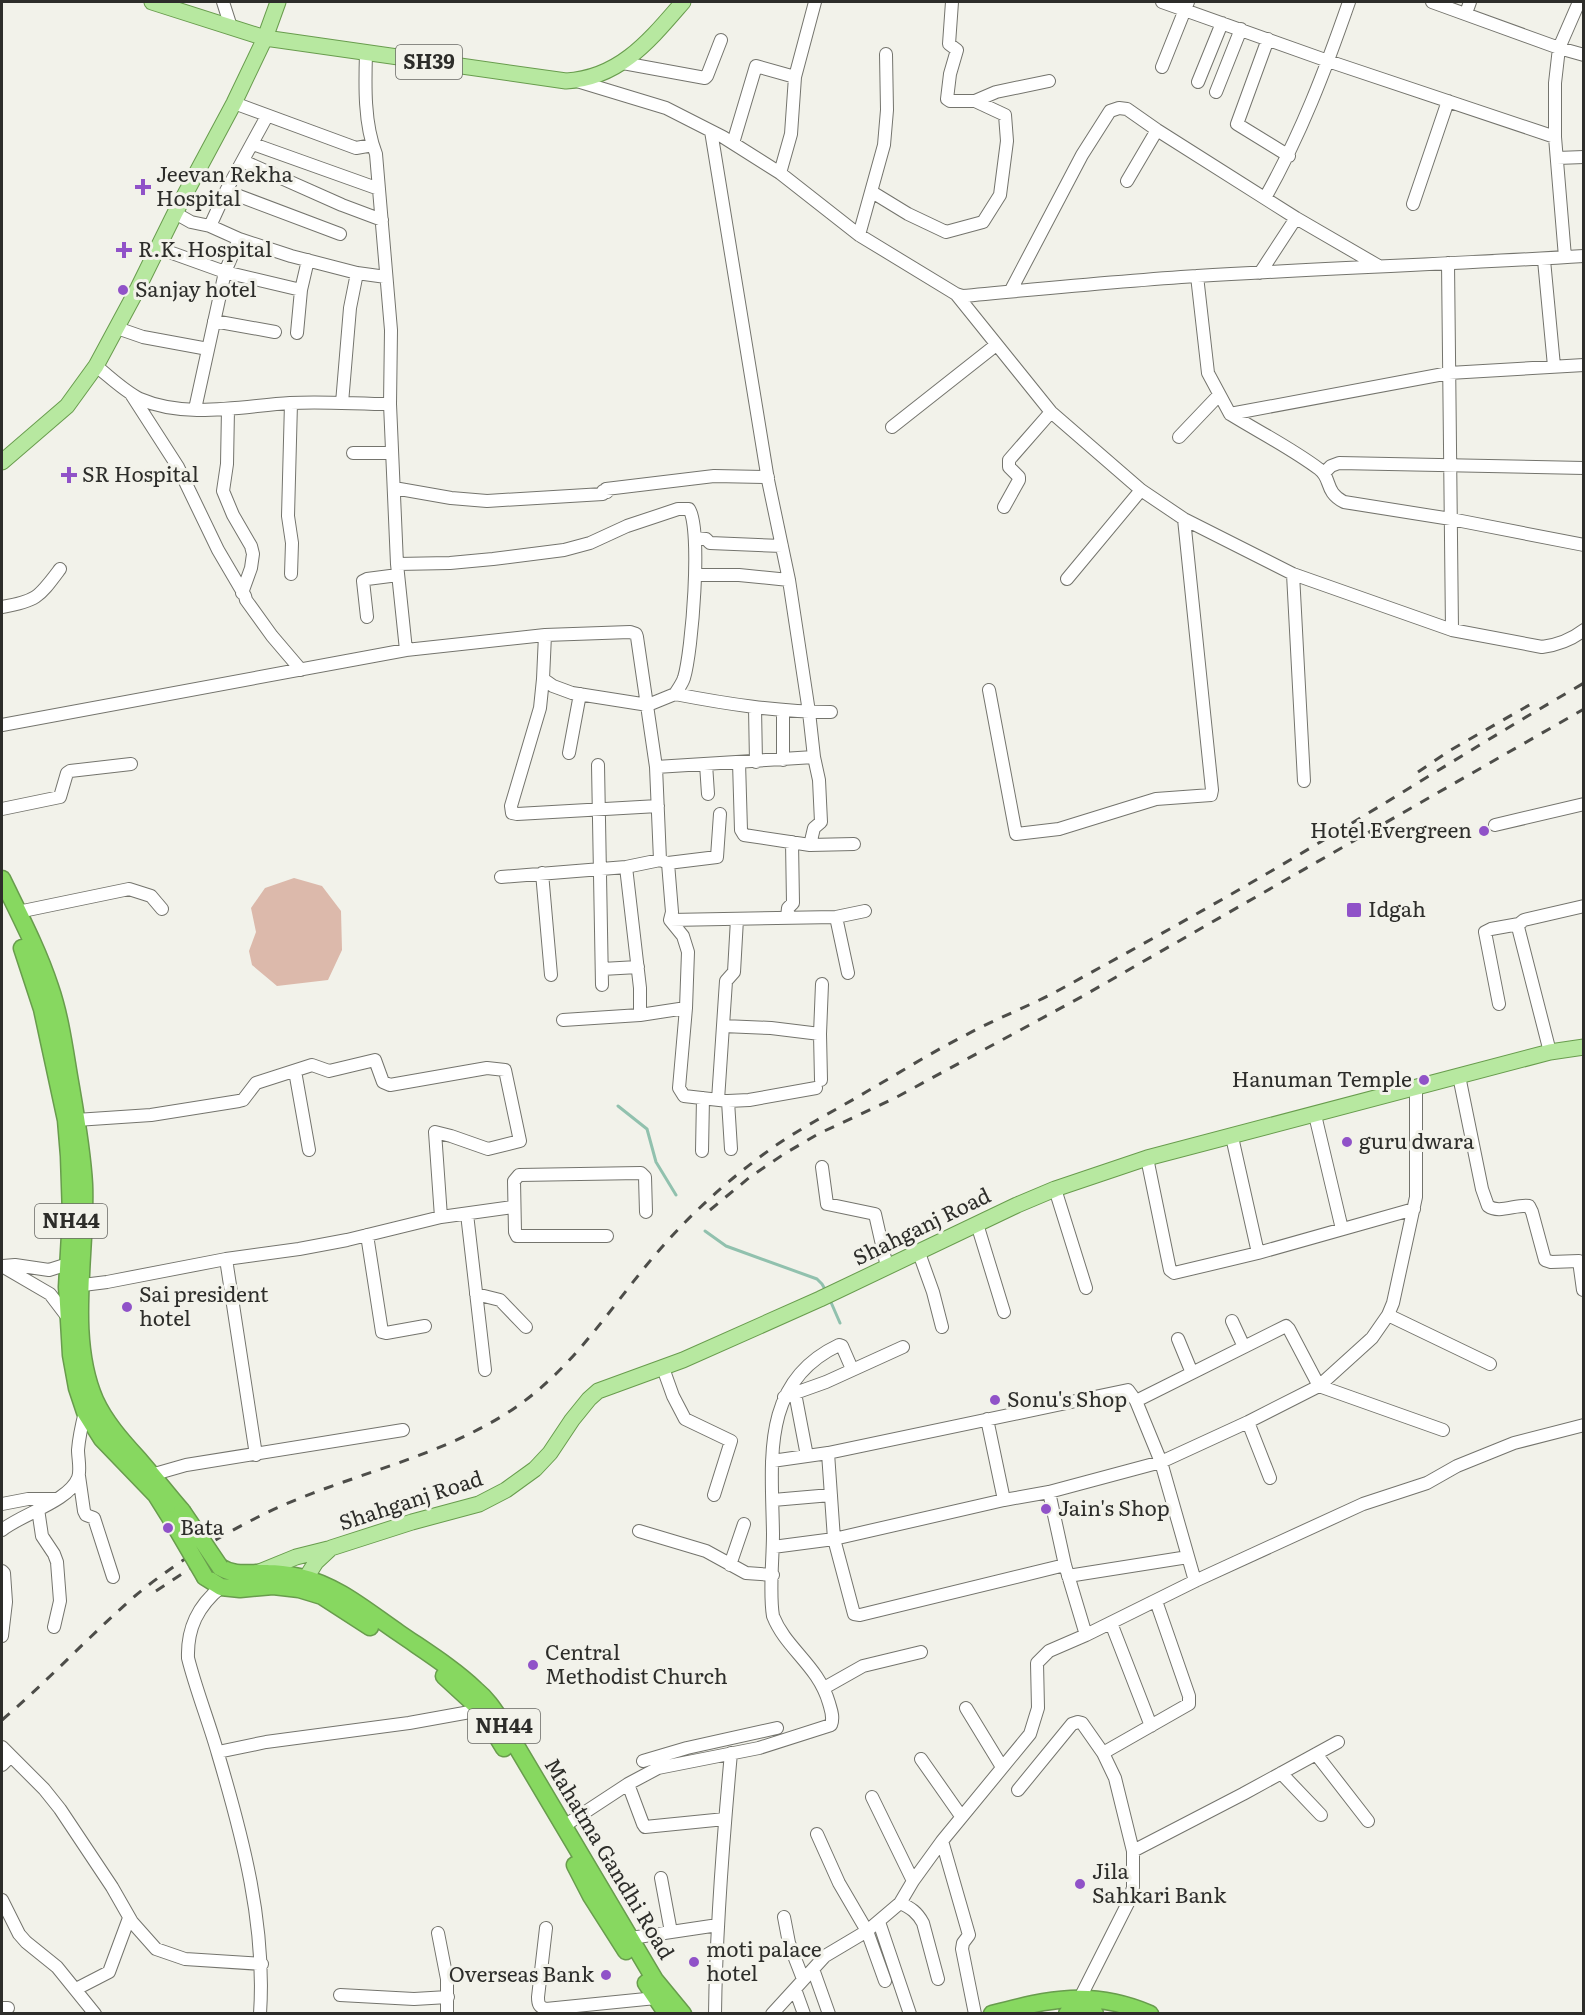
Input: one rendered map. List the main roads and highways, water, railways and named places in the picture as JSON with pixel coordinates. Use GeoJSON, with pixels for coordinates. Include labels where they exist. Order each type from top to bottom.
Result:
{"type":"FeatureCollection","features":[{"type":"Feature","properties":{"kind":"highway","name":"Mahatma Gandhi Road"},"geometry":{"type":"LineString","coordinates":[[2,879],[52,994],[61,1025],[76,1120],[84,1184],[83,1244],[69,1319],[76,1388],[85,1412],[102,1439],[176,1515],[220,1567],[231,1573],[270,1572],[302,1583],[329,1587],[461,1676],[489,1702],[655,1980],[683,2013]]}},
{"type":"Feature","properties":{"kind":"highway","name":"Mahatma Gandhi Road"},"geometry":{"type":"LineString","coordinates":[[2,900],[10,915],[42,1009],[66,1120],[71,1206],[68,1264],[74,1286],[88,1381],[96,1402],[118,1437],[152,1475],[176,1515],[205,1577],[221,1587],[240,1589],[302,1583],[444,1676],[481,1710],[537,1799],[591,1896],[667,2013]]}},
{"type":"Feature","properties":{"kind":"highway"},"geometry":{"type":"LineString","coordinates":[[992,2013],[1039,2002],[1080,1998],[1110,2001],[1150,2013]]}},
{"type":"Feature","properties":{"kind":"highway"},"geometry":{"type":"LineString","coordinates":[[1067,2013],[1095,2013]]}},
{"type":"Feature","properties":{"kind":"main road","name":"SH39"},"geometry":{"type":"LineString","coordinates":[[152,2],[265,38],[566,81],[577,81],[603,73],[622,63],[653,36],[683,2]]}},
{"type":"Feature","properties":{"kind":"main road"},"geometry":{"type":"LineString","coordinates":[[2,462],[67,406],[96,366],[234,103],[265,38],[278,2]]}},
{"type":"Feature","properties":{"kind":"main road","name":"Shahganj Road"},"geometry":{"type":"LineString","coordinates":[[256,1573],[296,1557],[479,1504],[507,1490],[535,1469],[550,1453],[572,1420],[598,1391],[683,1360],[847,1287],[1055,1189],[1147,1158],[1550,1052],[1584,1047]]}},
{"type":"Feature","properties":{"kind":"main road","name":"Shahganj Road"},"geometry":{"type":"LineString","coordinates":[[302,1583],[316,1562],[331,1548]]}},
{"type":"Feature","properties":{"kind":"main road","name":"Shahganj Road"},"geometry":{"type":"LineString","coordinates":[[329,1587],[322,1576],[321,1567],[331,1548]]}},
{"type":"Feature","properties":{"kind":"waterway"},"geometry":{"type":"LineString","coordinates":[[618,1106],[647,1129],[656,1162],[676,1195]]}},
{"type":"Feature","properties":{"kind":"waterway"},"geometry":{"type":"LineString","coordinates":[[705,1231],[726,1246],[817,1279],[826,1291]]}},
{"type":"Feature","properties":{"kind":"waterway"},"geometry":{"type":"LineString","coordinates":[[830,1300],[840,1323]]}},
{"type":"Feature","properties":{"kind":"railway"},"geometry":{"type":"LineString","coordinates":[[2,1720],[135,1596],[163,1574],[209,1544],[286,1504],[444,1446],[474,1432],[527,1399],[568,1362],[682,1225],[727,1183],[786,1139],[941,1048],[1061,989],[1219,901],[1584,683]]}},
{"type":"Feature","properties":{"kind":"railway"},"geometry":{"type":"LineString","coordinates":[[1418,772],[1449,751],[1531,704]]}},
{"type":"Feature","properties":{"kind":"railway"},"geometry":{"type":"LineString","coordinates":[[710,1210],[750,1177],[818,1134],[895,1098],[1083,996],[1584,709]]}},
{"type":"Feature","properties":{"kind":"railway"},"geometry":{"type":"LineString","coordinates":[[156,1591],[218,1550]]}},
{"type":"Feature","properties":{"kind":"place","name":"Jeevan Rekha Hospital"},"geometry":{"type":"Point","coordinates":[143,187]}},
{"type":"Feature","properties":{"kind":"place","name":"R.K. Hospital"},"geometry":{"type":"Point","coordinates":[124,250]}},
{"type":"Feature","properties":{"kind":"place","name":"Sanjay hotel"},"geometry":{"type":"Point","coordinates":[123,290]}},
{"type":"Feature","properties":{"kind":"place","name":"SR Hospital"},"geometry":{"type":"Point","coordinates":[69,475]}},
{"type":"Feature","properties":{"kind":"place","name":"Hotel Evergreen"},"geometry":{"type":"Point","coordinates":[1484,831]}},
{"type":"Feature","properties":{"kind":"place","name":"Idgah"},"geometry":{"type":"Point","coordinates":[1354,910]}},
{"type":"Feature","properties":{"kind":"place","name":"Hanuman Temple"},"geometry":{"type":"Point","coordinates":[1424,1080]}},
{"type":"Feature","properties":{"kind":"place","name":"guru dwara"},"geometry":{"type":"Point","coordinates":[1347,1142]}},
{"type":"Feature","properties":{"kind":"place","name":"Sai president hotel"},"geometry":{"type":"Point","coordinates":[127,1307]}},
{"type":"Feature","properties":{"kind":"place","name":"Sonu's Shop"},"geometry":{"type":"Point","coordinates":[995,1400]}},
{"type":"Feature","properties":{"kind":"place","name":"Jain's Shop"},"geometry":{"type":"Point","coordinates":[1046,1509]}},
{"type":"Feature","properties":{"kind":"place","name":"Bata"},"geometry":{"type":"Point","coordinates":[168,1528]}},
{"type":"Feature","properties":{"kind":"place","name":"Central Methodist Church"},"geometry":{"type":"Point","coordinates":[533,1665]}},
{"type":"Feature","properties":{"kind":"place","name":"Jila Sahkari Bank"},"geometry":{"type":"Point","coordinates":[1080,1884]}},
{"type":"Feature","properties":{"kind":"place","name":"moti palace hotel"},"geometry":{"type":"Point","coordinates":[694,1962]}},
{"type":"Feature","properties":{"kind":"place","name":"Overseas Bank"},"geometry":{"type":"Point","coordinates":[606,1975]}}]}
